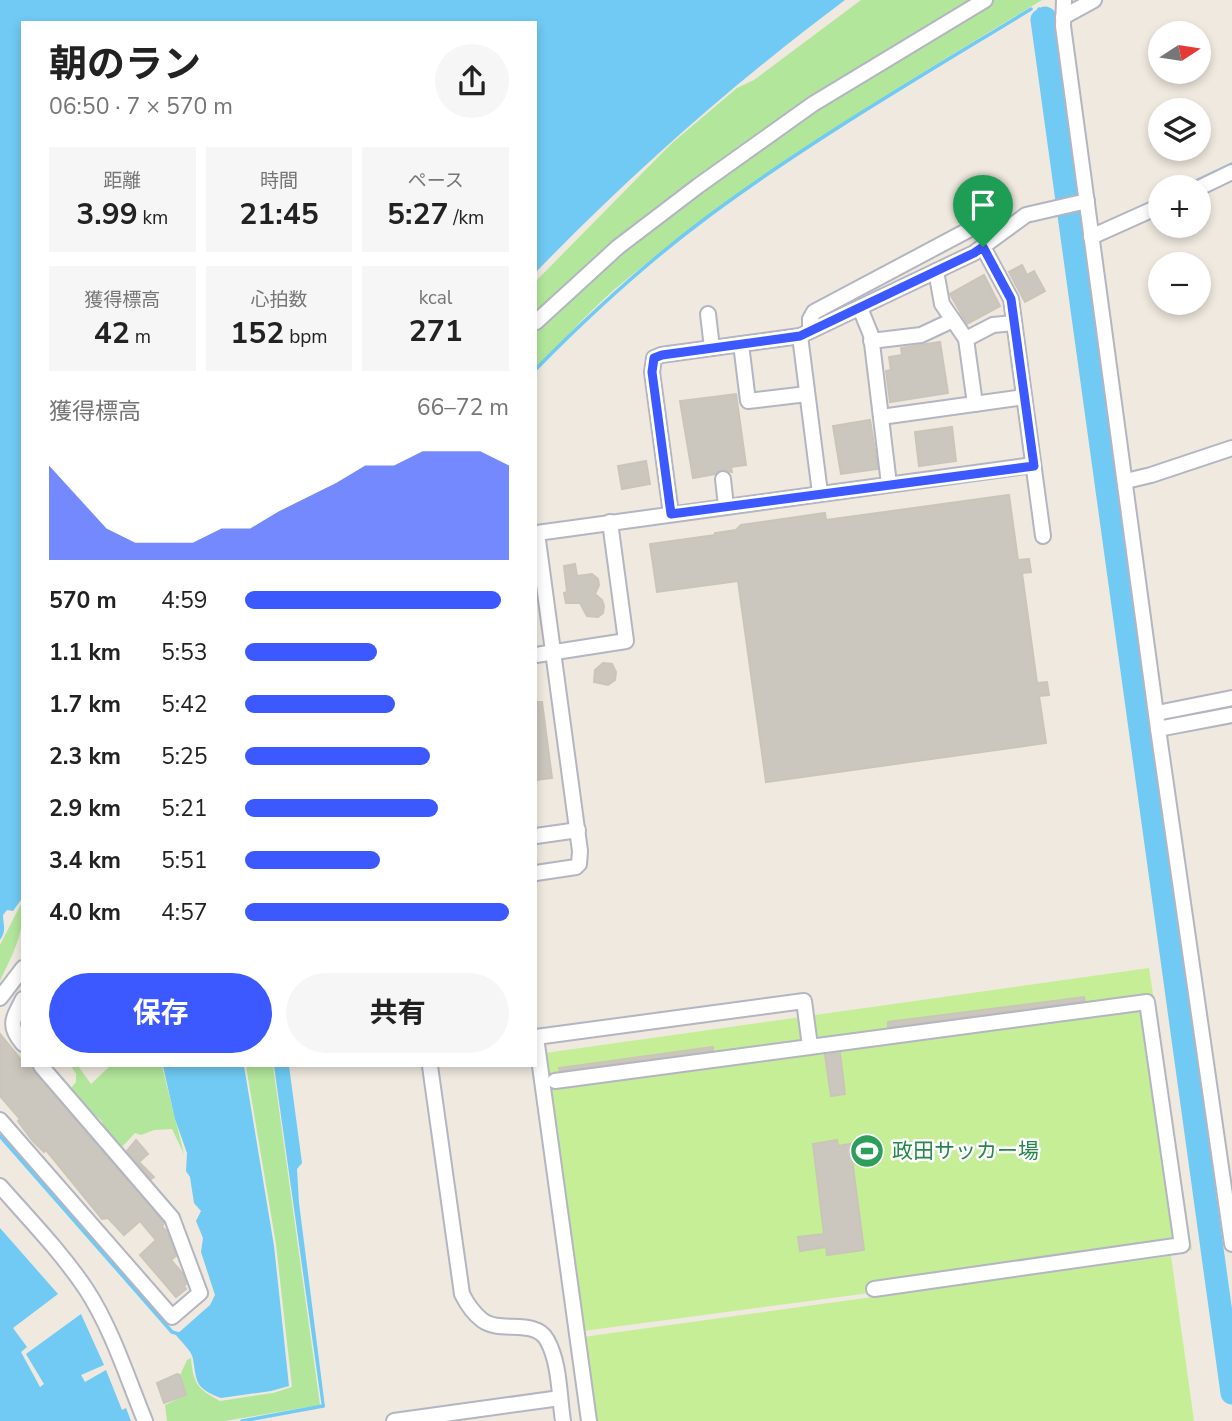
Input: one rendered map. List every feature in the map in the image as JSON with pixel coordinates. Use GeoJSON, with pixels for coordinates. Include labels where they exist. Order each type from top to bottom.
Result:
{"type":"FeatureCollection","features":[{"type":"Feature","properties":{"kind":"street"},"geometry":{"type":"LineString","coordinates":[[537,320],[618,247],[719,171],[813,104],[985,0]]}},
{"type":"Feature","properties":{"kind":"street"},"geometry":{"type":"LineString","coordinates":[[1064,0],[1075,203],[1091,237],[1158,729],[1227,1169],[1232,1244]]}},
{"type":"Feature","properties":{"kind":"street"},"geometry":{"type":"LineString","coordinates":[[1063,17],[1094,0]]}},
{"type":"Feature","properties":{"kind":"street"},"geometry":{"type":"LineString","coordinates":[[1211,182],[1232,172]]}},
{"type":"Feature","properties":{"kind":"street"},"geometry":{"type":"LineString","coordinates":[[671,514],[652,365],[654,358],[805,334],[983,247],[1026,215],[1075,203]]}},
{"type":"Feature","properties":{"kind":"street"},"geometry":{"type":"LineString","coordinates":[[1091,237],[1148,211]]}},
{"type":"Feature","properties":{"kind":"street"},"geometry":{"type":"LineString","coordinates":[[820,493],[807,394],[805,334],[814,312],[974,227],[990,223],[1008,228]]}},
{"type":"Feature","properties":{"kind":"street"},"geometry":{"type":"LineString","coordinates":[[983,247],[1011,299],[1043,536]]}},
{"type":"Feature","properties":{"kind":"street"},"geometry":{"type":"LineString","coordinates":[[936,271],[942,304],[966,339],[975,404]]}},
{"type":"Feature","properties":{"kind":"street"},"geometry":{"type":"LineString","coordinates":[[860,307],[871,341],[889,484]]}},
{"type":"Feature","properties":{"kind":"street"},"geometry":{"type":"LineString","coordinates":[[708,314],[712,348]]}},
{"type":"Feature","properties":{"kind":"street"},"geometry":{"type":"LineString","coordinates":[[871,341],[921,335],[953,320]]}},
{"type":"Feature","properties":{"kind":"street"},"geometry":{"type":"LineString","coordinates":[[966,339],[993,325],[1014,323]]}},
{"type":"Feature","properties":{"kind":"street"},"geometry":{"type":"LineString","coordinates":[[741,344],[748,401],[807,394]]}},
{"type":"Feature","properties":{"kind":"street"},"geometry":{"type":"LineString","coordinates":[[881,417],[1024,397]]}},
{"type":"Feature","properties":{"kind":"street"},"geometry":{"type":"LineString","coordinates":[[1126,481],[1232,448]]}},
{"type":"Feature","properties":{"kind":"street"},"geometry":{"type":"LineString","coordinates":[[537,533],[1034,466]]}},
{"type":"Feature","properties":{"kind":"street"},"geometry":{"type":"LineString","coordinates":[[723,480],[726,506]]}},
{"type":"Feature","properties":{"kind":"street"},"geometry":{"type":"LineString","coordinates":[[537,655],[626,641],[610,523]]}},
{"type":"Feature","properties":{"kind":"street"},"geometry":{"type":"LineString","coordinates":[[537,540],[580,858],[576,867],[537,873]]}},
{"type":"Feature","properties":{"kind":"street"},"geometry":{"type":"LineString","coordinates":[[1157,713],[1232,698]]}},
{"type":"Feature","properties":{"kind":"street"},"geometry":{"type":"LineString","coordinates":[[1158,729],[1232,715]]}},
{"type":"Feature","properties":{"kind":"street"},"geometry":{"type":"LineString","coordinates":[[537,836],[578,830]]}},
{"type":"Feature","properties":{"kind":"street"},"geometry":{"type":"LineString","coordinates":[[0,998],[21,971]]}},
{"type":"Feature","properties":{"kind":"street"},"geometry":{"type":"LineString","coordinates":[[537,1037],[804,1002],[810,1046]]}},
{"type":"Feature","properties":{"kind":"street"},"geometry":{"type":"LineString","coordinates":[[555,1081],[1147,1002],[1182,1245],[874,1289]]}},
{"type":"Feature","properties":{"kind":"street"},"geometry":{"type":"LineString","coordinates":[[21,1004],[12,1027],[21,1042]]}},
{"type":"Feature","properties":{"kind":"street"},"geometry":{"type":"LineString","coordinates":[[537,1044],[589,1421]]}},
{"type":"Feature","properties":{"kind":"street"},"geometry":{"type":"LineString","coordinates":[[0,1120],[172,1317],[200,1293],[172,1218],[42,1067]]}},
{"type":"Feature","properties":{"kind":"street"},"geometry":{"type":"LineString","coordinates":[[430,1067],[462,1294],[470,1308],[483,1321],[496,1326],[533,1328],[546,1337],[553,1353],[563,1421]]}},
{"type":"Feature","properties":{"kind":"street"},"geometry":{"type":"LineString","coordinates":[[0,1186],[47,1239],[85,1288],[101,1316],[145,1421]]}},
{"type":"Feature","properties":{"kind":"street"},"geometry":{"type":"LineString","coordinates":[[394,1421],[560,1398]]}},
{"type":"Feature","properties":{"kind":"green space"},"geometry":{"type":"Polygon","coordinates":[[[861,0],[976,0],[835,87],[537,315],[537,280],[671,144],[737,88],[754,80],[861,0]]]}},
{"type":"Feature","properties":{"kind":"green space"},"geometry":{"type":"Polygon","coordinates":[[[994,0],[1042,0],[881,98],[726,202],[615,289],[537,367],[537,329],[616,253],[737,162],[859,82],[994,0]]]}},
{"type":"Feature","properties":{"kind":"green space"},"geometry":{"type":"Polygon","coordinates":[[[21,904],[20,933],[0,981],[0,945],[21,904]]]}},
{"type":"Feature","properties":{"kind":"green space","name":"政田サッカー場"},"geometry":{"type":"Polygon","coordinates":[[[1149,968],[1192,1250],[583,1331],[545,1053],[1149,968]]]}},
{"type":"Feature","properties":{"kind":"green space"},"geometry":{"type":"Polygon","coordinates":[[[72,1067],[79,1067],[91,1084],[109,1067],[162,1067],[184,1154],[172,1129],[154,1130],[141,1135],[135,1133],[119,1150],[104,1134],[102,1121],[68,1092],[76,1082],[76,1074],[72,1067]]]}},
{"type":"Feature","properties":{"kind":"green space"},"geometry":{"type":"Polygon","coordinates":[[[246,1067],[273,1067],[320,1405],[224,1421],[167,1421],[165,1405],[184,1396],[181,1373],[187,1360],[191,1358],[198,1385],[220,1401],[273,1393],[292,1387],[276,1244],[246,1067]]]}},
{"type":"Feature","properties":{"kind":"green space"},"geometry":{"type":"Polygon","coordinates":[[[1171,1256],[1194,1421],[595,1421],[583,1337],[1171,1256]]]}},
{"type":"Feature","properties":{"kind":"water"},"geometry":{"type":"Polygon","coordinates":[[[0,0],[845,0],[685,130],[609,199],[537,271],[537,21],[21,21],[21,900],[13,911],[7,910],[3,915],[4,930],[0,940],[0,0]]]}},
{"type":"Feature","properties":{"kind":"water"},"geometry":{"type":"Polygon","coordinates":[[[163,1067],[244,1067],[274,1246],[289,1386],[221,1398],[212,1394],[199,1384],[192,1356],[176,1335],[210,1305],[215,1295],[201,1252],[203,1238],[196,1221],[201,1211],[194,1203],[190,1177],[186,1171],[187,1153],[175,1119],[163,1067]]]}},
{"type":"Feature","properties":{"kind":"water"},"geometry":{"type":"Polygon","coordinates":[[[274,1067],[289,1067],[302,1163],[297,1169],[299,1203],[325,1407],[322,1408],[274,1067]]]}},
{"type":"Feature","properties":{"kind":"water"},"geometry":{"type":"Polygon","coordinates":[[[0,1228],[58,1294],[13,1328],[27,1347],[21,1352],[40,1387],[44,1384],[26,1354],[81,1314],[104,1365],[81,1375],[85,1382],[106,1370],[122,1410],[126,1408],[131,1421],[0,1421],[0,1228]]]}},
{"type":"Feature","properties":{"kind":"building"},"geometry":{"type":"Polygon","coordinates":[[[1022,265],[1027,275],[1034,271],[1045,291],[1025,302],[1009,272],[1022,265]]]}},
{"type":"Feature","properties":{"kind":"building"},"geometry":{"type":"Polygon","coordinates":[[[984,275],[1000,306],[967,324],[950,294],[984,275]]]}},
{"type":"Feature","properties":{"kind":"building"},"geometry":{"type":"Polygon","coordinates":[[[940,342],[948,393],[890,402],[886,371],[891,370],[889,357],[902,355],[901,348],[940,342]]]}},
{"type":"Feature","properties":{"kind":"building"},"geometry":{"type":"Polygon","coordinates":[[[736,394],[746,465],[731,467],[732,472],[721,470],[715,474],[693,478],[680,401],[736,394]]]}},
{"type":"Feature","properties":{"kind":"building"},"geometry":{"type":"Polygon","coordinates":[[[870,420],[878,469],[841,474],[833,426],[870,420]]]}},
{"type":"Feature","properties":{"kind":"building"},"geometry":{"type":"Polygon","coordinates":[[[952,427],[956,461],[919,466],[915,432],[952,427]]]}},
{"type":"Feature","properties":{"kind":"building"},"geometry":{"type":"Polygon","coordinates":[[[646,461],[650,484],[622,489],[618,466],[646,461]]]}},
{"type":"Feature","properties":{"kind":"building"},"geometry":{"type":"Polygon","coordinates":[[[1009,495],[1018,560],[1029,559],[1031,572],[1022,573],[1037,683],[1047,682],[1049,695],[1039,696],[1046,743],[766,782],[738,581],[657,592],[650,544],[715,535],[736,530],[741,525],[825,513],[826,520],[1009,495]]]}},
{"type":"Feature","properties":{"kind":"building"},"geometry":{"type":"Polygon","coordinates":[[[575,564],[577,576],[592,574],[598,579],[599,585],[595,594],[604,606],[603,613],[598,617],[587,616],[580,603],[566,603],[564,566],[575,564]]]}},
{"type":"Feature","properties":{"kind":"building"},"geometry":{"type":"Polygon","coordinates":[[[603,663],[612,664],[616,672],[615,680],[608,685],[594,682],[595,670],[603,663]]]}},
{"type":"Feature","properties":{"kind":"building"},"geometry":{"type":"Polygon","coordinates":[[[537,702],[542,702],[552,778],[537,780],[537,702]]]}},
{"type":"Feature","properties":{"kind":"building"},"geometry":{"type":"Polygon","coordinates":[[[1084,997],[1085,1001],[888,1027],[888,1022],[1084,997]]]}},
{"type":"Feature","properties":{"kind":"building"},"geometry":{"type":"Polygon","coordinates":[[[0,1034],[21,1060],[21,1067],[32,1067],[164,1223],[162,1227],[167,1231],[176,1256],[171,1260],[183,1274],[186,1289],[176,1297],[140,1255],[156,1240],[140,1221],[124,1235],[108,1218],[102,1219],[46,1150],[44,1152],[32,1140],[18,1121],[20,1119],[0,1096],[0,1034]]]}},
{"type":"Feature","properties":{"kind":"building"},"geometry":{"type":"Polygon","coordinates":[[[713,1047],[713,1050],[560,1071],[559,1068],[713,1047]]]}},
{"type":"Feature","properties":{"kind":"building"},"geometry":{"type":"Polygon","coordinates":[[[840,1053],[845,1094],[831,1096],[825,1055],[840,1053]]]}},
{"type":"Feature","properties":{"kind":"building"},"geometry":{"type":"Polygon","coordinates":[[[136,1140],[148,1154],[139,1162],[154,1177],[151,1179],[127,1151],[136,1140]]]}},
{"type":"Feature","properties":{"kind":"building"},"geometry":{"type":"Polygon","coordinates":[[[837,1140],[838,1146],[850,1144],[864,1250],[827,1255],[826,1247],[800,1251],[798,1237],[824,1234],[813,1144],[837,1140]]]}},
{"type":"Feature","properties":{"kind":"building"},"geometry":{"type":"Polygon","coordinates":[[[180,1375],[186,1395],[164,1403],[157,1383],[180,1375]]]}},
{"type":"Feature","properties":{"kind":"waterway"},"geometry":{"type":"LineString","coordinates":[[537,368],[620,289],[710,215],[828,134],[1031,9]]}},
{"type":"Feature","properties":{"kind":"waterway"},"geometry":{"type":"LineString","coordinates":[[1039,9],[1045,18],[1047,17]]}},
{"type":"Feature","properties":{"kind":"waterway"},"geometry":{"type":"LineString","coordinates":[[1045,18],[1042,20],[1232,1393]]}},
{"type":"Feature","properties":{"kind":"waterway"},"geometry":{"type":"LineString","coordinates":[[1209,175],[1232,164]]}},
{"type":"Feature","properties":{"kind":"waterway"},"geometry":{"type":"LineString","coordinates":[[1073,238],[1078,236]]}},
{"type":"Feature","properties":{"kind":"waterway"},"geometry":{"type":"LineString","coordinates":[[1181,717],[1232,707]]}},
{"type":"Feature","properties":{"kind":"waterway"},"geometry":{"type":"LineString","coordinates":[[1140,724],[1146,723]]}},
{"type":"Feature","properties":{"kind":"waterway"},"geometry":{"type":"LineString","coordinates":[[0,1136],[172,1332],[182,1335]]}},
{"type":"Feature","properties":{"kind":"waterway"},"geometry":{"type":"LineString","coordinates":[[1202,1182],[1209,1180]]}},
{"type":"Feature","properties":{"kind":"waterway"},"geometry":{"type":"LineString","coordinates":[[242,1421],[323,1406]]}},
{"type":"Feature","properties":{"kind":"place","name":"政田サッカー場"},"geometry":{"type":"Point","coordinates":[867,1151]}},
{"type":"Feature","properties":{"kind":"route"},"geometry":{"type":"LineString","coordinates":[[983,247],[1011,299],[1034,466],[671,514],[652,372],[654,358],[800,336],[983,247]]}}]}
